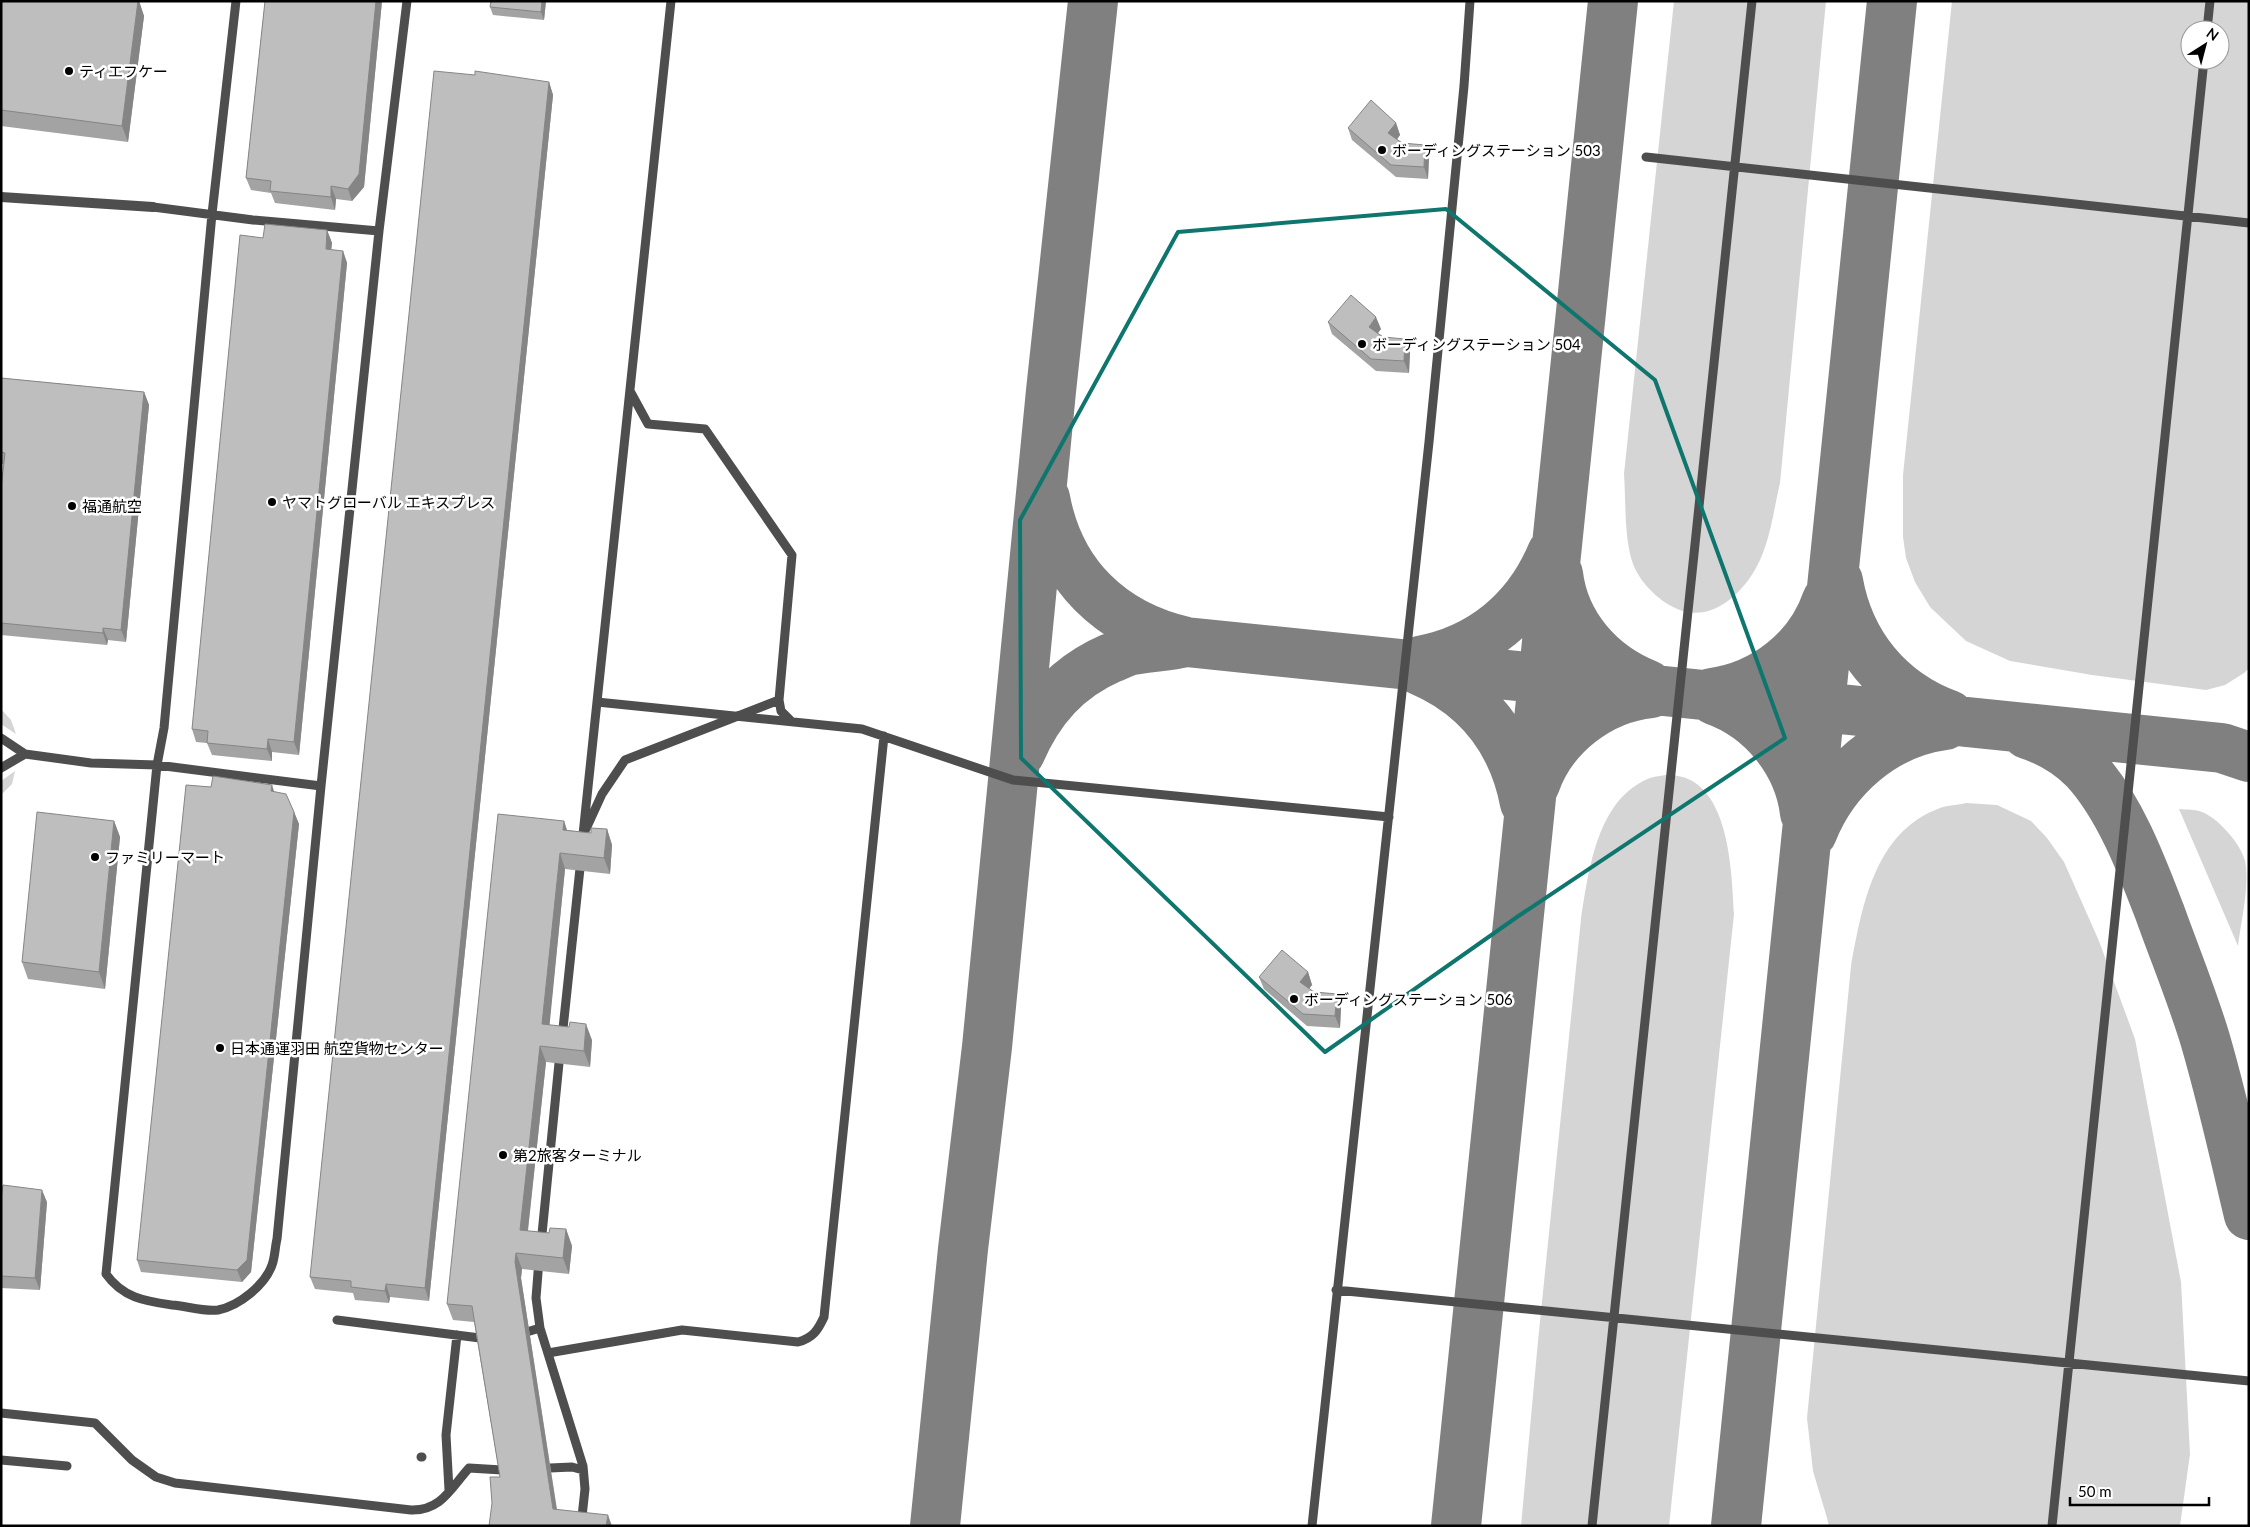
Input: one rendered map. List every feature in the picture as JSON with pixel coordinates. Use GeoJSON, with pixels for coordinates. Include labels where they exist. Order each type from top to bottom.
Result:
{"type":"FeatureCollection","features":[{"type":"Feature","properties":{"kind":"street"},"geometry":{"type":"LineString","coordinates":[[1,197],[153,207]]}},
{"type":"Feature","properties":{"kind":"lane"},"geometry":{"type":"LineString","coordinates":[[236,1],[212,214],[165,718],[157,765],[106,1274],[120,1290],[144,1301],[217,1310],[235,1304],[261,1284],[272,1265],[277,1239],[321,786],[380,230],[407,1]]}},
{"type":"Feature","properties":{"kind":"lane"},"geometry":{"type":"LineString","coordinates":[[582,1526],[585,1489],[583,1470],[540,1328],[536,1312],[536,1286],[671,1]]}},
{"type":"Feature","properties":{"kind":"lane"},"geometry":{"type":"LineString","coordinates":[[1312,1526],[1439,343],[1464,86],[1470,1]]}},
{"type":"Feature","properties":{"kind":"lane"},"geometry":{"type":"LineString","coordinates":[[1592,1526],[1752,1]]}},
{"type":"Feature","properties":{"kind":"lane"},"geometry":{"type":"LineString","coordinates":[[2208,20],[2210,1]]}},
{"type":"Feature","properties":{"kind":"lane"},"geometry":{"type":"LineString","coordinates":[[2052,1526],[2203,70]]}},
{"type":"Feature","properties":{"kind":"lane"},"geometry":{"type":"LineString","coordinates":[[1646,157],[2249,223]]}},
{"type":"Feature","properties":{"kind":"lane"},"geometry":{"type":"LineString","coordinates":[[153,207],[380,230]]}},
{"type":"Feature","properties":{"kind":"lane"},"geometry":{"type":"LineString","coordinates":[[630,391],[648,424],[705,429],[792,555],[779,700],[781,711],[791,721]]}},
{"type":"Feature","properties":{"kind":"lane"},"geometry":{"type":"LineString","coordinates":[[583,836],[602,794],[625,760],[779,700]]}},
{"type":"Feature","properties":{"kind":"lane"},"geometry":{"type":"LineString","coordinates":[[597,702],[862,728],[1013,780],[1389,817]]}},
{"type":"Feature","properties":{"kind":"lane"},"geometry":{"type":"LineString","coordinates":[[548,1353],[682,1330],[798,1342],[808,1339],[819,1328],[824,1317],[884,736]]}},
{"type":"Feature","properties":{"kind":"lane"},"geometry":{"type":"LineString","coordinates":[[1,738],[25,754],[90,763],[157,765],[321,786]]}},
{"type":"Feature","properties":{"kind":"lane"},"geometry":{"type":"LineString","coordinates":[[1,768],[25,754]]}},
{"type":"Feature","properties":{"kind":"lane"},"geometry":{"type":"LineString","coordinates":[[1336,1290],[2249,1381]]}},
{"type":"Feature","properties":{"kind":"lane"},"geometry":{"type":"LineString","coordinates":[[337,1320],[480,1338]]}},
{"type":"Feature","properties":{"kind":"lane"},"geometry":{"type":"LineString","coordinates":[[530,1331],[540,1328]]}},
{"type":"Feature","properties":{"kind":"lane"},"geometry":{"type":"LineString","coordinates":[[449,1490],[446,1435],[457,1335]]}},
{"type":"Feature","properties":{"kind":"lane"},"geometry":{"type":"LineString","coordinates":[[1,1413],[95,1423],[132,1460],[156,1476],[175,1483],[235,1490],[420,1510],[438,1504],[469,1468],[502,1470]]}},
{"type":"Feature","properties":{"kind":"lane"},"geometry":{"type":"LineString","coordinates":[[1,1460],[67,1466]]}},
{"type":"Feature","properties":{"kind":"lane"},"geometry":{"type":"LineString","coordinates":[[550,1468],[572,1467],[583,1470]]}},
{"type":"Feature","properties":{"kind":"highlighted area"},"geometry":{"type":"Polygon","coordinates":[[[1446,209],[1655,380],[1785,738],[1517,917],[1325,1052],[1021,758],[1020,520],[1178,232],[1446,209]]]}},
{"type":"Feature","properties":{"kind":"shaded area"},"geometry":{"type":"Polygon","coordinates":[[[1674,1],[1826,1],[1780,483],[1772,522],[1760,560],[1745,584],[1724,604],[1712,610],[1699,613],[1685,612],[1671,606],[1653,593],[1638,575],[1629,551],[1624,474],[1674,1]]]}},
{"type":"Feature","properties":{"kind":"shaded area"},"geometry":{"type":"Polygon","coordinates":[[[1952,1],[2249,1],[2249,668],[2225,685],[2206,690],[2092,675],[2010,661],[1966,641],[1930,607],[1915,582],[1906,558],[1903,537],[1903,475],[1952,1]]]}},
{"type":"Feature","properties":{"kind":"shaded area"},"geometry":{"type":"Polygon","coordinates":[[[1,709],[11,720],[16,734],[1,724],[1,709]]]}},
{"type":"Feature","properties":{"kind":"shaded area"},"geometry":{"type":"Polygon","coordinates":[[[15,771],[12,784],[1,795],[1,781],[15,771]]]}},
{"type":"Feature","properties":{"kind":"shaded area"},"geometry":{"type":"Polygon","coordinates":[[[1669,774],[1688,779],[1702,788],[1713,802],[1726,839],[1730,859],[1734,914],[1669,1526],[1521,1526],[1581,919],[1592,858],[1607,819],[1618,802],[1632,788],[1650,778],[1669,774]]]}},
{"type":"Feature","properties":{"kind":"shaded area"},"geometry":{"type":"Polygon","coordinates":[[[1966,803],[1997,805],[2031,821],[2047,838],[2064,862],[2099,941],[2135,1039],[2181,1282],[2190,1454],[2180,1526],[1829,1526],[1813,1471],[1807,1418],[1851,966],[1855,943],[1860,920],[1875,874],[1886,853],[1900,835],[1918,819],[1940,808],[1966,803]]]}},
{"type":"Feature","properties":{"kind":"shaded area"},"geometry":{"type":"Polygon","coordinates":[[[2179,809],[2200,811],[2208,815],[2228,832],[2243,854],[2246,881],[2238,946],[2179,809]]]}},
{"type":"Feature","properties":{"kind":"building","name":"ティエフケー"},"geometry":{"type":"Polygon","coordinates":[[[1,1],[138,1],[122,126],[1,110],[1,1]]]}},
{"type":"Feature","properties":{"kind":"building"},"geometry":{"type":"Polygon","coordinates":[[[265,1],[376,1],[359,174],[348,189],[331,186],[331,197],[270,191],[271,181],[246,178],[265,1]]]}},
{"type":"Feature","properties":{"kind":"building"},"geometry":{"type":"Polygon","coordinates":[[[491,1],[542,1],[541,12],[490,7],[491,1]]]}},
{"type":"Feature","properties":{"kind":"building"},"geometry":{"type":"Polygon","coordinates":[[[434,71],[475,75],[475,71],[549,82],[425,1288],[386,1284],[385,1291],[351,1287],[351,1281],[310,1277],[434,71]]]}},
{"type":"Feature","properties":{"kind":"building","name":"ボーディングステーション 503"},"geometry":{"type":"Polygon","coordinates":[[[1371,100],[1396,123],[1388,133],[1402,143],[1425,145],[1424,167],[1391,165],[1348,128],[1371,100]]]}},
{"type":"Feature","properties":{"kind":"building","name":"ヤマトグローバル エキスプレス"},"geometry":{"type":"Polygon","coordinates":[[[265,224],[327,230],[326,249],[343,251],[294,742],[268,739],[267,749],[207,743],[208,731],[192,729],[240,235],[263,238],[265,224]]]}},
{"type":"Feature","properties":{"kind":"building","name":"ボーディングステーション 504"},"geometry":{"type":"Polygon","coordinates":[[[1351,295],[1376,317],[1369,327],[1383,337],[1405,339],[1404,361],[1371,359],[1328,322],[1351,295]]]}},
{"type":"Feature","properties":{"kind":"building","name":"福通航空"},"geometry":{"type":"Polygon","coordinates":[[[1,378],[144,392],[121,630],[103,628],[103,633],[1,623],[1,488],[5,453],[1,452],[1,378]]]}},
{"type":"Feature","properties":{"kind":"building","name":"日本通運羽田 航空貨物センター"},"geometry":{"type":"Polygon","coordinates":[[[213,776],[272,785],[271,791],[286,794],[294,812],[247,1260],[237,1270],[137,1260],[186,785],[211,787],[213,776]]]}},
{"type":"Feature","properties":{"kind":"building"},"geometry":{"type":"Polygon","coordinates":[[[37,812],[114,821],[99,972],[22,962],[37,812]]]}},
{"type":"Feature","properties":{"kind":"building","name":"第2旅客ターミナル"},"geometry":{"type":"Polygon","coordinates":[[[498,814],[564,821],[563,830],[591,833],[591,828],[607,829],[604,858],[560,853],[542,1024],[569,1027],[570,1022],[586,1024],[584,1051],[540,1046],[520,1230],[549,1233],[550,1228],[566,1229],[563,1258],[516,1253],[515,1262],[553,1509],[608,1515],[606,1526],[489,1526],[492,1503],[490,1477],[500,1477],[472,1306],[447,1304],[498,814]]]}},
{"type":"Feature","properties":{"kind":"building","name":"ボーディングステーション 506"},"geometry":{"type":"Polygon","coordinates":[[[1282,950],[1308,972],[1300,982],[1314,992],[1337,994],[1335,1016],[1303,1014],[1259,977],[1282,950]]]}},
{"type":"Feature","properties":{"kind":"building"},"geometry":{"type":"Polygon","coordinates":[[[3,1185],[42,1190],[35,1278],[1,1276],[1,1198],[3,1185]]]}},
{"type":"Feature","properties":{"kind":"taxiway"},"geometry":{"type":"LineString","coordinates":[[935,1526],[963,1249],[987,1047],[1051,391],[1093,1]]}},
{"type":"Feature","properties":{"kind":"taxiway"},"geometry":{"type":"LineString","coordinates":[[1456,1526],[1613,1]]}},
{"type":"Feature","properties":{"kind":"taxiway"},"geometry":{"type":"LineString","coordinates":[[1736,1526],[1892,1]]}},
{"type":"Feature","properties":{"kind":"taxiway"},"geometry":{"type":"LineString","coordinates":[[1045,498],[1052,526],[1062,551],[1076,573],[1093,592],[1112,609],[1134,623],[1159,634],[1186,642],[2222,748],[2249,757]]}},
{"type":"Feature","properties":{"kind":"taxiway"},"geometry":{"type":"LineString","coordinates":[[1419,661],[1442,656],[1463,648],[1500,625],[1530,593],[1552,553]]}},
{"type":"Feature","properties":{"kind":"taxiway"},"geometry":{"type":"LineString","coordinates":[[1558,574],[1568,610],[1576,627],[1587,642],[1615,667],[1648,685]]}},
{"type":"Feature","properties":{"kind":"taxiway"},"geometry":{"type":"LineString","coordinates":[[1838,581],[1843,604],[1852,625],[1862,645],[1875,663],[1890,680],[1908,694],[1927,706],[1949,715]]}},
{"type":"Feature","properties":{"kind":"taxiway"},"geometry":{"type":"LineString","coordinates":[[1712,693],[1750,683],[1783,663],[1809,635],[1827,600]]}},
{"type":"Feature","properties":{"kind":"taxiway"},"geometry":{"type":"LineString","coordinates":[[1020,753],[1036,722],[1056,696],[1081,675],[1095,666],[1127,651],[1186,642]]}},
{"type":"Feature","properties":{"kind":"taxiway"},"geometry":{"type":"LineString","coordinates":[[1419,670],[1459,692],[1490,722],[1512,759],[1525,803]]}},
{"type":"Feature","properties":{"kind":"taxiway"},"geometry":{"type":"LineString","coordinates":[[1535,784],[1553,750],[1580,722],[1614,702],[1632,696],[1651,693]]}},
{"type":"Feature","properties":{"kind":"taxiway"},"geometry":{"type":"LineString","coordinates":[[1714,700],[1748,718],[1775,744],[1795,776],[1805,813]]}},
{"type":"Feature","properties":{"kind":"taxiway"},"geometry":{"type":"LineString","coordinates":[[1812,833],[1833,794],[1864,761],[1902,737],[1945,725]]}},
{"type":"Feature","properties":{"kind":"taxiway"},"geometry":{"type":"LineString","coordinates":[[2027,734],[2058,748],[2085,769],[2109,801],[2129,838],[2146,876],[2200,1023],[2223,1105],[2249,1215]]}},
{"type":"Feature","properties":{"kind":"place","name":"ティエフケー"},"geometry":{"type":"Point","coordinates":[69,71]}},
{"type":"Feature","properties":{"kind":"place","name":"ボーディングステーション 503"},"geometry":{"type":"Point","coordinates":[1382,150]}},
{"type":"Feature","properties":{"kind":"place","name":"ボーディングステーション 504"},"geometry":{"type":"Point","coordinates":[1362,344]}},
{"type":"Feature","properties":{"kind":"place","name":"ヤマトグローバル エキスプレス"},"geometry":{"type":"Point","coordinates":[272,502]}},
{"type":"Feature","properties":{"kind":"place","name":"福通航空"},"geometry":{"type":"Point","coordinates":[72,506]}},
{"type":"Feature","properties":{"kind":"place","name":"ファミリーマート"},"geometry":{"type":"Point","coordinates":[95,857]}},
{"type":"Feature","properties":{"kind":"place","name":"ボーディングステーション 506"},"geometry":{"type":"Point","coordinates":[1294,999]}},
{"type":"Feature","properties":{"kind":"place","name":"日本通運羽田 航空貨物センター"},"geometry":{"type":"Point","coordinates":[220,1048]}},
{"type":"Feature","properties":{"kind":"place","name":"第2旅客ターミナル"},"geometry":{"type":"Point","coordinates":[503,1155]}}]}
